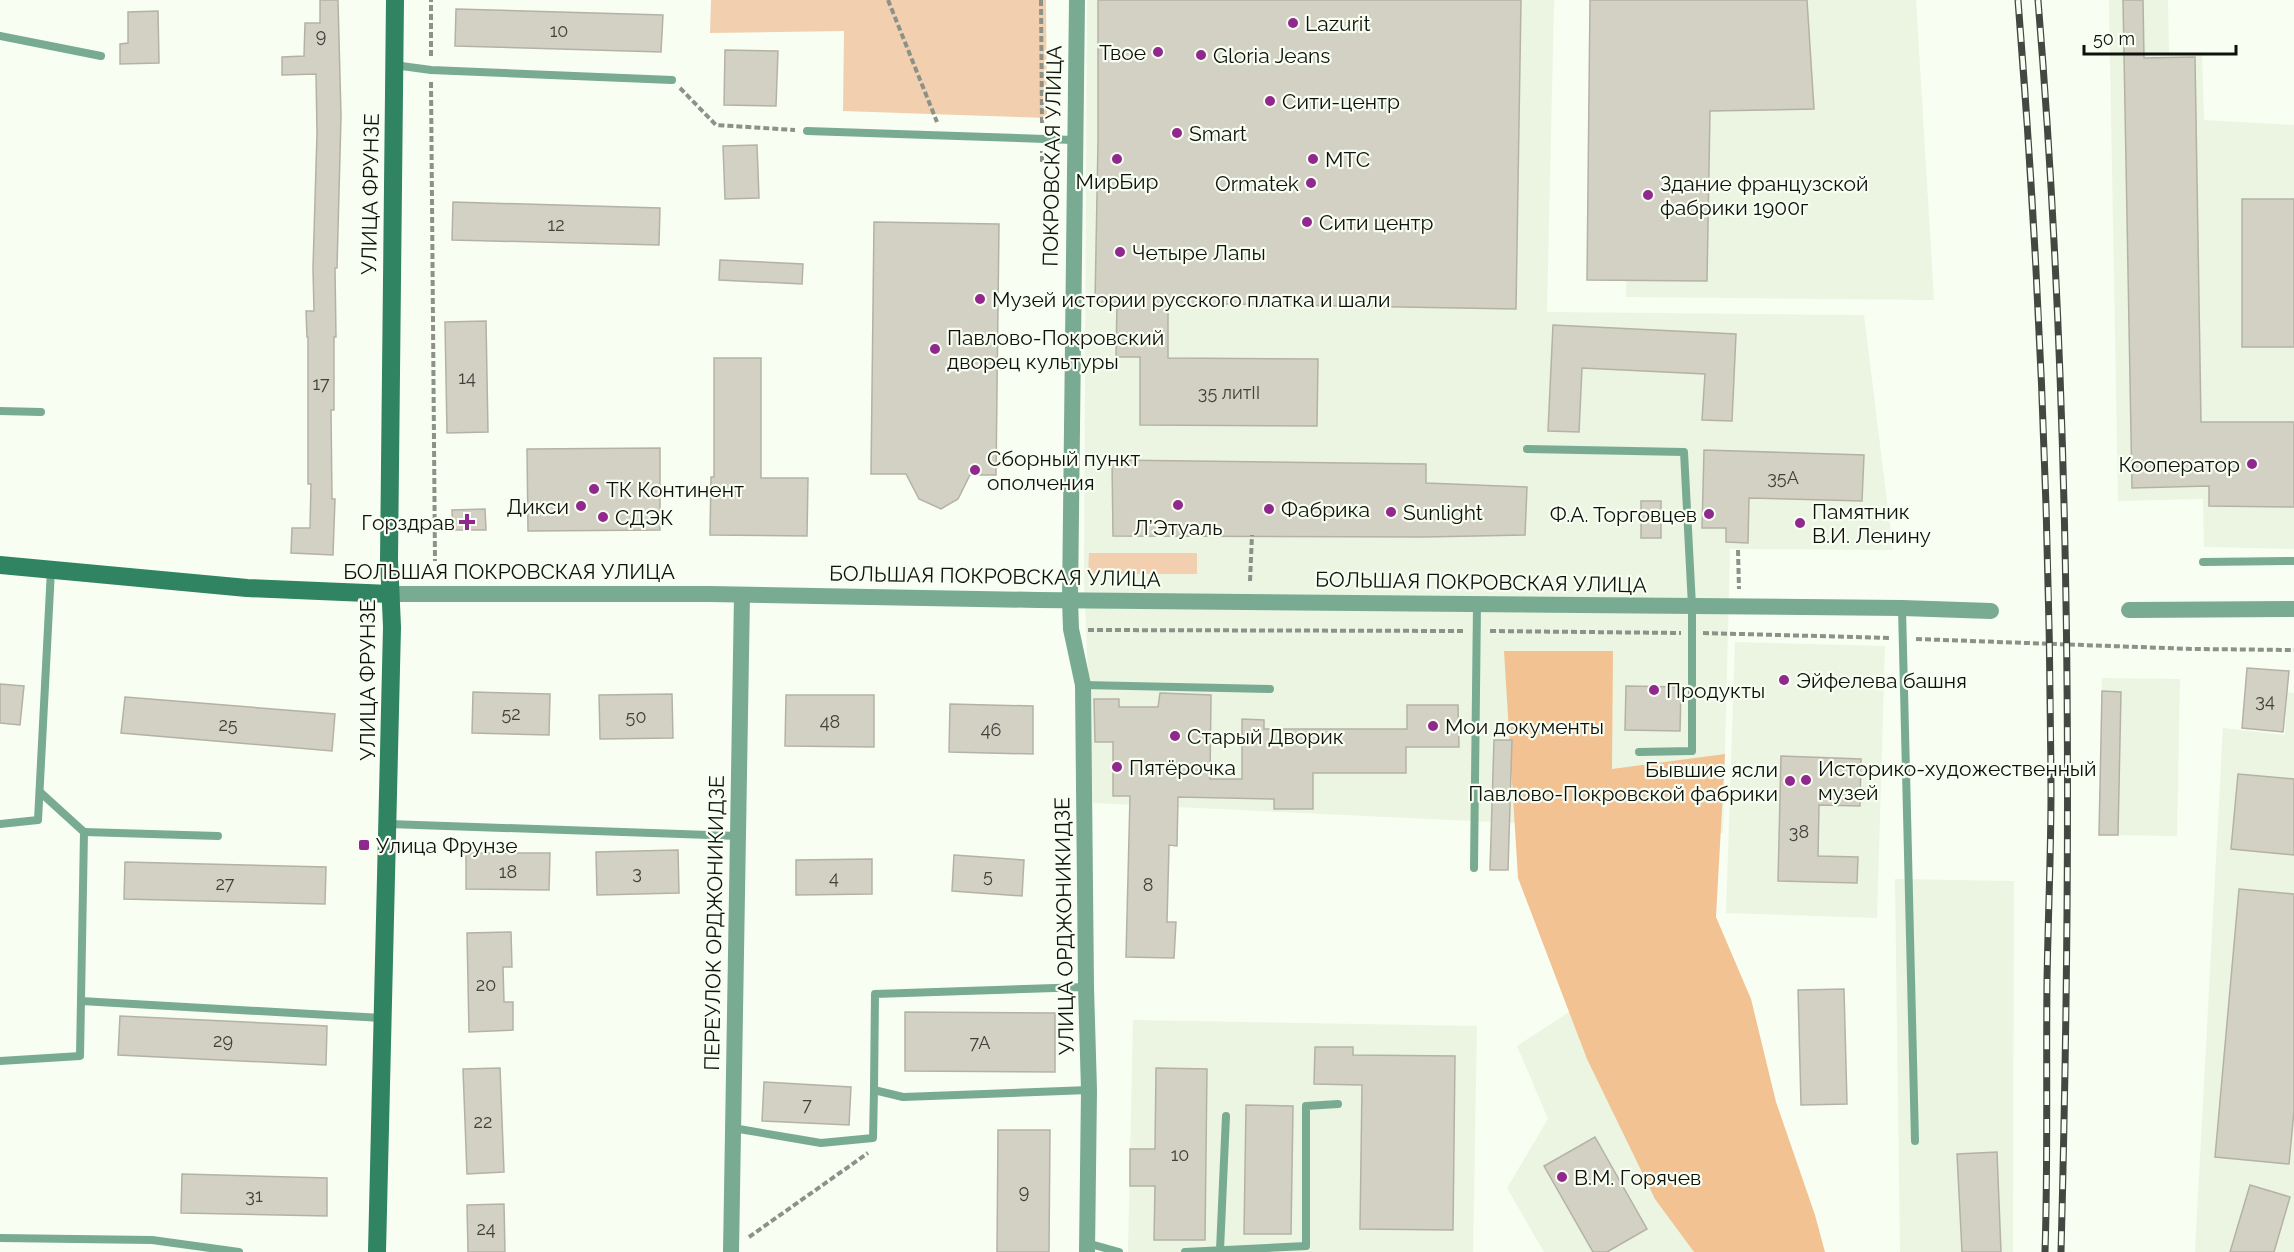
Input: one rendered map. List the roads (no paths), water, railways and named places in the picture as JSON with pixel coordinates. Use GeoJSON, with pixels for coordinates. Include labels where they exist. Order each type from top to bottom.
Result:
{"type":"FeatureCollection","features":[{"type":"Feature","properties":{"kind":"main road","name":"УЛИЦА ФРУНЗЕ"},"geometry":{"type":"LineString","coordinates":[[377,1252],[392,627],[390,594],[395,0]]}},
{"type":"Feature","properties":{"kind":"main road","name":"БОЛЬШАЯ ПОКРОВСКАЯ УЛИЦА"},"geometry":{"type":"LineString","coordinates":[[0,565],[247,588],[390,594]]}},
{"type":"Feature","properties":{"kind":"street","name":"ПОКРОВСКАЯ УЛИЦА"},"geometry":{"type":"LineString","coordinates":[[1070,600],[1077,0]]}},
{"type":"Feature","properties":{"kind":"street","name":"БОЛЬШАЯ ПОКРОВСКАЯ УЛИЦА"},"geometry":{"type":"LineString","coordinates":[[390,594],[742,595],[1902,608],[1991,611]]}},
{"type":"Feature","properties":{"kind":"street","name":"ПЕРЕУЛОК ОРДЖОНИКИДЗЕ"},"geometry":{"type":"LineString","coordinates":[[731,1251],[742,595]]}},
{"type":"Feature","properties":{"kind":"street","name":"УЛИЦА ОРДЖОНИКИДЗЕ"},"geometry":{"type":"LineString","coordinates":[[1070,600],[1071,629],[1083,685],[1089,1090],[1087,1247]]}},
{"type":"Feature","properties":{"kind":"street"},"geometry":{"type":"LineString","coordinates":[[2129,610],[2294,609]]}},
{"type":"Feature","properties":{"kind":"lane"},"geometry":{"type":"LineString","coordinates":[[0,36],[101,56]]}},
{"type":"Feature","properties":{"kind":"lane"},"geometry":{"type":"LineString","coordinates":[[394,65],[431,70],[672,80]]}},
{"type":"Feature","properties":{"kind":"lane"},"geometry":{"type":"LineString","coordinates":[[807,131],[1074,140]]}},
{"type":"Feature","properties":{"kind":"lane"},"geometry":{"type":"LineString","coordinates":[[0,411],[41,412]]}},
{"type":"Feature","properties":{"kind":"lane"},"geometry":{"type":"LineString","coordinates":[[1527,449],[1684,452],[1692,606],[1692,751],[1639,752]]}},
{"type":"Feature","properties":{"kind":"lane"},"geometry":{"type":"LineString","coordinates":[[2203,562],[2294,561]]}},
{"type":"Feature","properties":{"kind":"lane"},"geometry":{"type":"LineString","coordinates":[[0,824],[38,820],[51,570]]}},
{"type":"Feature","properties":{"kind":"lane"},"geometry":{"type":"LineString","coordinates":[[1474,868],[1477,604]]}},
{"type":"Feature","properties":{"kind":"lane"},"geometry":{"type":"LineString","coordinates":[[1902,608],[1915,1141]]}},
{"type":"Feature","properties":{"kind":"lane"},"geometry":{"type":"LineString","coordinates":[[1083,685],[1270,689]]}},
{"type":"Feature","properties":{"kind":"lane"},"geometry":{"type":"LineString","coordinates":[[40,792],[84,832],[218,836]]}},
{"type":"Feature","properties":{"kind":"lane"},"geometry":{"type":"LineString","coordinates":[[389,824],[738,836]]}},
{"type":"Feature","properties":{"kind":"lane"},"geometry":{"type":"LineString","coordinates":[[0,1061],[80,1056],[84,832]]}},
{"type":"Feature","properties":{"kind":"lane"},"geometry":{"type":"LineString","coordinates":[[733,1128],[821,1143],[873,1138],[875,994],[1086,987]]}},
{"type":"Feature","properties":{"kind":"lane"},"geometry":{"type":"LineString","coordinates":[[81,1001],[382,1018]]}},
{"type":"Feature","properties":{"kind":"lane"},"geometry":{"type":"LineString","coordinates":[[874,1090],[903,1097],[1089,1090]]}},
{"type":"Feature","properties":{"kind":"lane"},"geometry":{"type":"LineString","coordinates":[[1185,1252],[1306,1246],[1305,1106],[1338,1104]]}},
{"type":"Feature","properties":{"kind":"lane"},"geometry":{"type":"LineString","coordinates":[[1221,1250],[1226,1116]]}},
{"type":"Feature","properties":{"kind":"lane"},"geometry":{"type":"LineString","coordinates":[[0,1238],[153,1240],[240,1252]]}},
{"type":"Feature","properties":{"kind":"lane"},"geometry":{"type":"LineString","coordinates":[[1087,1247],[1119,1252]]}},
{"type":"Feature","properties":{"kind":"railway"},"geometry":{"type":"LineString","coordinates":[[2018,0],[2032,198],[2046,495],[2051,839],[2047,981],[2045,1252]]}},
{"type":"Feature","properties":{"kind":"railway"},"geometry":{"type":"LineString","coordinates":[[2038,0],[2057,312],[2066,626],[2067,939],[2061,1252]]}},
{"type":"Feature","properties":{"kind":"place","name":"Lazurit"},"geometry":{"type":"Point","coordinates":[1293,23]}},
{"type":"Feature","properties":{"kind":"place","name":"Твое"},"geometry":{"type":"Point","coordinates":[1158,52]}},
{"type":"Feature","properties":{"kind":"place","name":"Gloria Jeans"},"geometry":{"type":"Point","coordinates":[1201,55]}},
{"type":"Feature","properties":{"kind":"place","name":"Сити-центр"},"geometry":{"type":"Point","coordinates":[1270,101]}},
{"type":"Feature","properties":{"kind":"place","name":"Smart"},"geometry":{"type":"Point","coordinates":[1177,133]}},
{"type":"Feature","properties":{"kind":"place","name":"МирБир"},"geometry":{"type":"Point","coordinates":[1117,159]}},
{"type":"Feature","properties":{"kind":"place","name":"МТС"},"geometry":{"type":"Point","coordinates":[1313,159]}},
{"type":"Feature","properties":{"kind":"place","name":"Ormatek"},"geometry":{"type":"Point","coordinates":[1311,183]}},
{"type":"Feature","properties":{"kind":"place","name":"Здание французской фабрики 1900г"},"geometry":{"type":"Point","coordinates":[1648,195]}},
{"type":"Feature","properties":{"kind":"place","name":"Сити центр"},"geometry":{"type":"Point","coordinates":[1307,222]}},
{"type":"Feature","properties":{"kind":"place","name":"Четыре Лапы"},"geometry":{"type":"Point","coordinates":[1120,252]}},
{"type":"Feature","properties":{"kind":"place","name":"Музей истории русского платка и шали"},"geometry":{"type":"Point","coordinates":[980,299]}},
{"type":"Feature","properties":{"kind":"place","name":"Павлово-Покровский дворец культуры"},"geometry":{"type":"Point","coordinates":[935,349]}},
{"type":"Feature","properties":{"kind":"place","name":"Кооператор"},"geometry":{"type":"Point","coordinates":[2252,464]}},
{"type":"Feature","properties":{"kind":"place","name":"Сборный пункт ополчения"},"geometry":{"type":"Point","coordinates":[975,470]}},
{"type":"Feature","properties":{"kind":"place","name":"ТК Континент"},"geometry":{"type":"Point","coordinates":[594,489]}},
{"type":"Feature","properties":{"kind":"place","name":"Л’Этуаль"},"geometry":{"type":"Point","coordinates":[1178,505]}},
{"type":"Feature","properties":{"kind":"place","name":"Дикси"},"geometry":{"type":"Point","coordinates":[581,506]}},
{"type":"Feature","properties":{"kind":"place","name":"Фабрика"},"geometry":{"type":"Point","coordinates":[1269,509]}},
{"type":"Feature","properties":{"kind":"place","name":"Sunlight"},"geometry":{"type":"Point","coordinates":[1391,512]}},
{"type":"Feature","properties":{"kind":"place","name":"Ф.А. Торговцев"},"geometry":{"type":"Point","coordinates":[1709,514]}},
{"type":"Feature","properties":{"kind":"place","name":"СДЭК"},"geometry":{"type":"Point","coordinates":[603,517]}},
{"type":"Feature","properties":{"kind":"place","name":"Горздрав"},"geometry":{"type":"Point","coordinates":[467,522]}},
{"type":"Feature","properties":{"kind":"place","name":"Памятник В.И. Ленину"},"geometry":{"type":"Point","coordinates":[1800,523]}},
{"type":"Feature","properties":{"kind":"place","name":"Эйфелева башня"},"geometry":{"type":"Point","coordinates":[1784,680]}},
{"type":"Feature","properties":{"kind":"place","name":"Продукты"},"geometry":{"type":"Point","coordinates":[1654,690]}},
{"type":"Feature","properties":{"kind":"place","name":"Мои документы"},"geometry":{"type":"Point","coordinates":[1433,726]}},
{"type":"Feature","properties":{"kind":"place","name":"Старый Дворик"},"geometry":{"type":"Point","coordinates":[1175,736]}},
{"type":"Feature","properties":{"kind":"place","name":"Пятёрочка"},"geometry":{"type":"Point","coordinates":[1117,767]}},
{"type":"Feature","properties":{"kind":"place","name":"Историко-художественный музей"},"geometry":{"type":"Point","coordinates":[1806,780]}},
{"type":"Feature","properties":{"kind":"place","name":"Бывшие ясли Павлово-Покровской фабрики"},"geometry":{"type":"Point","coordinates":[1790,781]}},
{"type":"Feature","properties":{"kind":"place","name":"Улица Фрунзе"},"geometry":{"type":"Point","coordinates":[364,845]}},
{"type":"Feature","properties":{"kind":"place","name":"В.М. Горячев"},"geometry":{"type":"Point","coordinates":[1562,1177]}}]}
